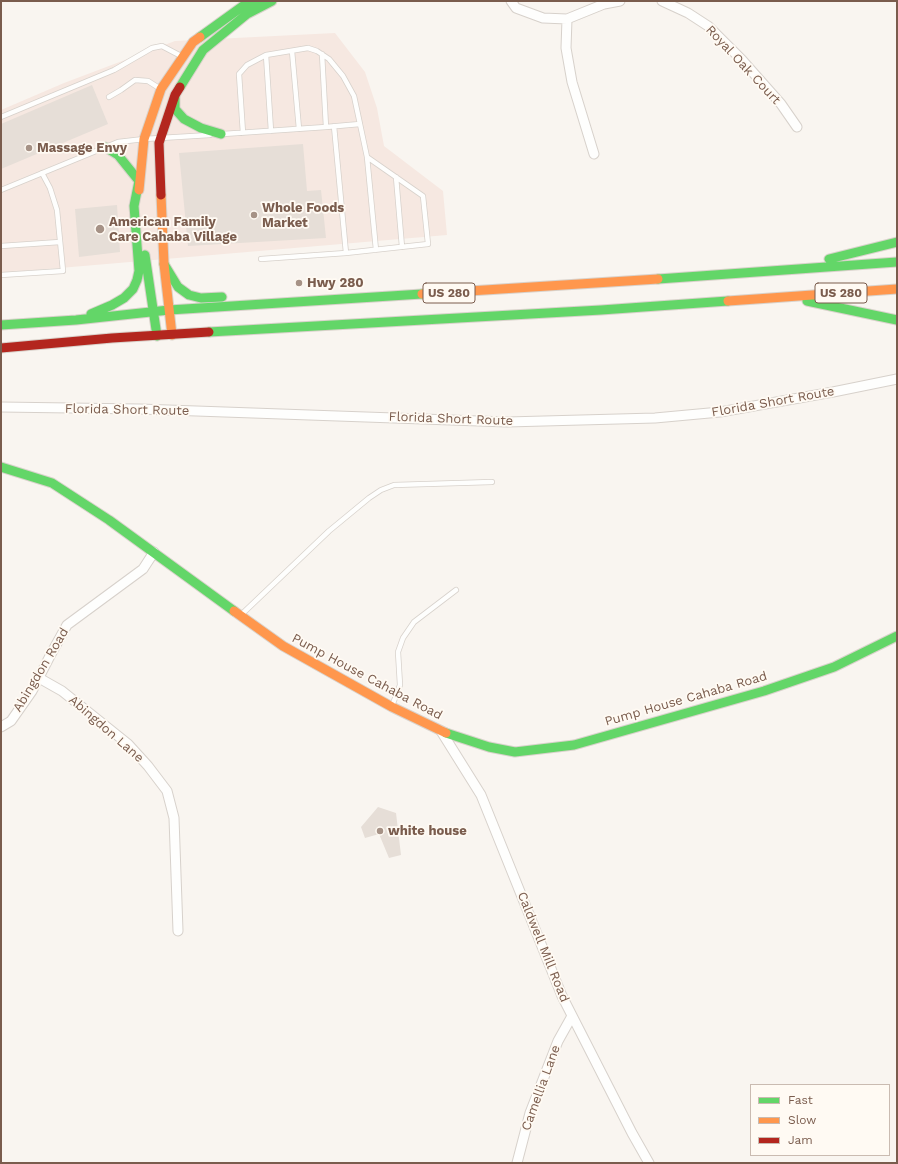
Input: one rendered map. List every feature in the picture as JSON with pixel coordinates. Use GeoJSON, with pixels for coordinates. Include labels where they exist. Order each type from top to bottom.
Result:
{"type":"FeatureCollection","features":[{"type":"Feature","properties":{"kind":"main road"},"geometry":{"type":"LineString","coordinates":[[76,320],[112,305],[124,298],[133,289],[137,280],[140,271],[134,206],[139,181],[144,139],[161,89],[193,42],[243,6],[256,1]]}},
{"type":"Feature","properties":{"kind":"main road"},"geometry":{"type":"LineString","coordinates":[[172,335],[164,264],[159,143],[174,94],[203,50],[247,14],[272,1]]}},
{"type":"Feature","properties":{"kind":"main road"},"geometry":{"type":"LineString","coordinates":[[174,94],[175,109],[184,119],[201,128],[221,134]]}},
{"type":"Feature","properties":{"kind":"main road"},"geometry":{"type":"LineString","coordinates":[[105,147],[118,155],[139,181],[145,262],[158,336]]}},
{"type":"Feature","properties":{"kind":"main road"},"geometry":{"type":"LineString","coordinates":[[788,270],[897,242]]}},
{"type":"Feature","properties":{"kind":"main road","name":"US 280"},"geometry":{"type":"LineString","coordinates":[[1,326],[169,310],[270,305],[897,262]]}},
{"type":"Feature","properties":{"kind":"main road"},"geometry":{"type":"LineString","coordinates":[[164,264],[178,287],[189,295],[201,298],[234,296]]}},
{"type":"Feature","properties":{"kind":"main road","name":"US 280"},"geometry":{"type":"LineString","coordinates":[[1,348],[112,338],[488,318],[897,289]]}},
{"type":"Feature","properties":{"kind":"main road"},"geometry":{"type":"LineString","coordinates":[[255,295],[270,305]]}},
{"type":"Feature","properties":{"kind":"main road"},"geometry":{"type":"LineString","coordinates":[[786,297],[897,320]]}},
{"type":"Feature","properties":{"kind":"main road","name":"Pump House Cahaba Road"},"geometry":{"type":"LineString","coordinates":[[1,467],[52,483],[109,520],[283,646],[392,707],[441,731],[489,747],[515,752],[574,745],[764,691],[834,667],[897,636]]}},
{"type":"Feature","properties":{"kind":"street"},"geometry":{"type":"LineString","coordinates":[[510,1],[516,8],[543,18],[567,19],[604,4],[620,1]]}},
{"type":"Feature","properties":{"kind":"street","name":"Royal Oak Court"},"geometry":{"type":"LineString","coordinates":[[662,1],[688,13],[708,26],[742,60],[781,104],[797,127]]}},
{"type":"Feature","properties":{"kind":"street"},"geometry":{"type":"LineString","coordinates":[[567,19],[566,48],[571,75],[594,154]]}},
{"type":"Feature","properties":{"kind":"street","name":"Florida Short Route"},"geometry":{"type":"LineString","coordinates":[[1,407],[140,409],[507,422],[655,418],[720,412],[897,379]]}},
{"type":"Feature","properties":{"kind":"street","name":"Abingdon Road"},"geometry":{"type":"LineString","coordinates":[[1,727],[11,721],[32,691],[67,625],[143,568],[154,552]]}},
{"type":"Feature","properties":{"kind":"street","name":"Abingdon Lane"},"geometry":{"type":"LineString","coordinates":[[39,678],[62,691],[128,744],[148,766],[166,791],[174,818],[178,931]]}},
{"type":"Feature","properties":{"kind":"street","name":"Caldwell Mill Road"},"geometry":{"type":"LineString","coordinates":[[441,731],[481,795],[556,981],[572,1016],[649,1163]]}},
{"type":"Feature","properties":{"kind":"street","name":"Camellia Lane"},"geometry":{"type":"LineString","coordinates":[[517,1163],[530,1113],[558,1041],[572,1016]]}},
{"type":"Feature","properties":{"kind":"lane"},"geometry":{"type":"LineString","coordinates":[[1,117],[114,70],[152,48],[162,46],[182,57]]}},
{"type":"Feature","properties":{"kind":"lane"},"geometry":{"type":"LineString","coordinates":[[243,133],[239,74],[247,65],[266,55],[308,48],[329,59],[343,76],[354,96],[367,157],[376,250]]}},
{"type":"Feature","properties":{"kind":"lane"},"geometry":{"type":"LineString","coordinates":[[292,51],[299,129]]}},
{"type":"Feature","properties":{"kind":"lane"},"geometry":{"type":"LineString","coordinates":[[322,54],[326,127]]}},
{"type":"Feature","properties":{"kind":"lane"},"geometry":{"type":"LineString","coordinates":[[266,55],[271,131]]}},
{"type":"Feature","properties":{"kind":"lane"},"geometry":{"type":"LineString","coordinates":[[109,97],[136,80],[148,81],[161,89]]}},
{"type":"Feature","properties":{"kind":"lane"},"geometry":{"type":"LineString","coordinates":[[1,190],[118,142],[360,124]]}},
{"type":"Feature","properties":{"kind":"lane"},"geometry":{"type":"LineString","coordinates":[[334,126],[346,253]]}},
{"type":"Feature","properties":{"kind":"lane"},"geometry":{"type":"LineString","coordinates":[[261,259],[346,253],[428,244],[423,196],[367,157]]}},
{"type":"Feature","properties":{"kind":"lane"},"geometry":{"type":"LineString","coordinates":[[1,275],[63,271],[55,200],[42,173]]}},
{"type":"Feature","properties":{"kind":"lane"},"geometry":{"type":"LineString","coordinates":[[396,177],[402,247]]}},
{"type":"Feature","properties":{"kind":"lane"},"geometry":{"type":"LineString","coordinates":[[1,246],[60,242]]}},
{"type":"Feature","properties":{"kind":"lane"},"geometry":{"type":"LineString","coordinates":[[241,616],[329,531],[381,490],[394,485],[492,482]]}},
{"type":"Feature","properties":{"kind":"lane"},"geometry":{"type":"LineString","coordinates":[[392,707],[400,685],[398,652],[403,638],[414,622],[456,590]]}},
{"type":"Feature","properties":{"kind":"shaded area"},"geometry":{"type":"Polygon","coordinates":[[[335,33],[365,72],[377,108],[384,146],[443,191],[447,235],[1,273],[1,110],[64,83],[175,41],[335,33]]]}},
{"type":"Feature","properties":{"kind":"building"},"geometry":{"type":"Polygon","coordinates":[[[92,85],[108,124],[1,169],[1,124],[92,85]]]}},
{"type":"Feature","properties":{"kind":"building","name":"Whole Foods Market"},"geometry":{"type":"Polygon","coordinates":[[[303,144],[307,191],[321,190],[326,238],[188,246],[179,153],[303,144]]]}},
{"type":"Feature","properties":{"kind":"building"},"geometry":{"type":"Polygon","coordinates":[[[117,205],[120,252],[79,257],[75,209],[117,205]]]}},
{"type":"Feature","properties":{"kind":"building","name":"white house"},"geometry":{"type":"Polygon","coordinates":[[[378,807],[396,813],[401,855],[389,858],[379,834],[365,838],[361,827],[378,807]]]}},
{"type":"Feature","properties":{"kind":"traffic: fast"},"geometry":{"type":"LineString","coordinates":[[200,37],[243,6],[256,1]]}},
{"type":"Feature","properties":{"kind":"traffic: fast"},"geometry":{"type":"LineString","coordinates":[[180,87],[203,50],[247,14],[272,1]]}},
{"type":"Feature","properties":{"kind":"traffic: fast"},"geometry":{"type":"LineString","coordinates":[[175,97],[175,109],[184,119],[201,128],[221,134]]}},
{"type":"Feature","properties":{"kind":"traffic: fast"},"geometry":{"type":"LineString","coordinates":[[105,147],[118,155],[139,181]]}},
{"type":"Feature","properties":{"kind":"traffic: fast"},"geometry":{"type":"LineString","coordinates":[[91,314],[124,298],[133,289],[137,280],[139,271],[134,206],[139,181]]}},
{"type":"Feature","properties":{"kind":"traffic: fast"},"geometry":{"type":"LineString","coordinates":[[829,259],[897,242]]}},
{"type":"Feature","properties":{"kind":"traffic: fast"},"geometry":{"type":"LineString","coordinates":[[145,255],[157,336]]}},
{"type":"Feature","properties":{"kind":"traffic: fast"},"geometry":{"type":"LineString","coordinates":[[658,279],[897,262]]}},
{"type":"Feature","properties":{"kind":"traffic: fast"},"geometry":{"type":"LineString","coordinates":[[164,264],[178,287],[189,295],[201,298],[222,297]]}},
{"type":"Feature","properties":{"kind":"traffic: fast"},"geometry":{"type":"LineString","coordinates":[[1,325],[76,320],[169,310],[422,294]]}},
{"type":"Feature","properties":{"kind":"traffic: fast"},"geometry":{"type":"LineString","coordinates":[[209,332],[601,310],[728,301]]}},
{"type":"Feature","properties":{"kind":"traffic: fast"},"geometry":{"type":"LineString","coordinates":[[807,301],[897,320]]}},
{"type":"Feature","properties":{"kind":"traffic: fast"},"geometry":{"type":"LineString","coordinates":[[1,467],[52,483],[109,520],[234,611]]}},
{"type":"Feature","properties":{"kind":"traffic: fast"},"geometry":{"type":"LineString","coordinates":[[446,733],[489,747],[515,752],[574,745],[764,691],[834,667],[897,636]]}},
{"type":"Feature","properties":{"kind":"traffic: slow"},"geometry":{"type":"LineString","coordinates":[[139,190],[144,139],[161,89],[193,42],[200,37]]}},
{"type":"Feature","properties":{"kind":"traffic: slow"},"geometry":{"type":"LineString","coordinates":[[161,195],[164,264],[172,335]]}},
{"type":"Feature","properties":{"kind":"traffic: slow"},"geometry":{"type":"LineString","coordinates":[[422,294],[658,279]]}},
{"type":"Feature","properties":{"kind":"traffic: slow"},"geometry":{"type":"LineString","coordinates":[[728,301],[897,289]]}},
{"type":"Feature","properties":{"kind":"traffic: slow"},"geometry":{"type":"LineString","coordinates":[[234,611],[283,646],[392,707],[446,733]]}},
{"type":"Feature","properties":{"kind":"traffic: jam"},"geometry":{"type":"LineString","coordinates":[[161,195],[159,143],[175,95],[180,87]]}},
{"type":"Feature","properties":{"kind":"traffic: jam"},"geometry":{"type":"LineString","coordinates":[[1,348],[112,338],[209,332]]}},
{"type":"Feature","properties":{"kind":"place","name":"Massage Envy"},"geometry":{"type":"Point","coordinates":[29,148]}},
{"type":"Feature","properties":{"kind":"place","name":"Whole Foods Market"},"geometry":{"type":"Point","coordinates":[254,215]}},
{"type":"Feature","properties":{"kind":"place","name":"American Family Care Cahaba Village"},"geometry":{"type":"Point","coordinates":[100,229]}},
{"type":"Feature","properties":{"kind":"place","name":"Hwy 280"},"geometry":{"type":"Point","coordinates":[299,283]}},
{"type":"Feature","properties":{"kind":"place","name":"white house"},"geometry":{"type":"Point","coordinates":[380,831]}}]}
